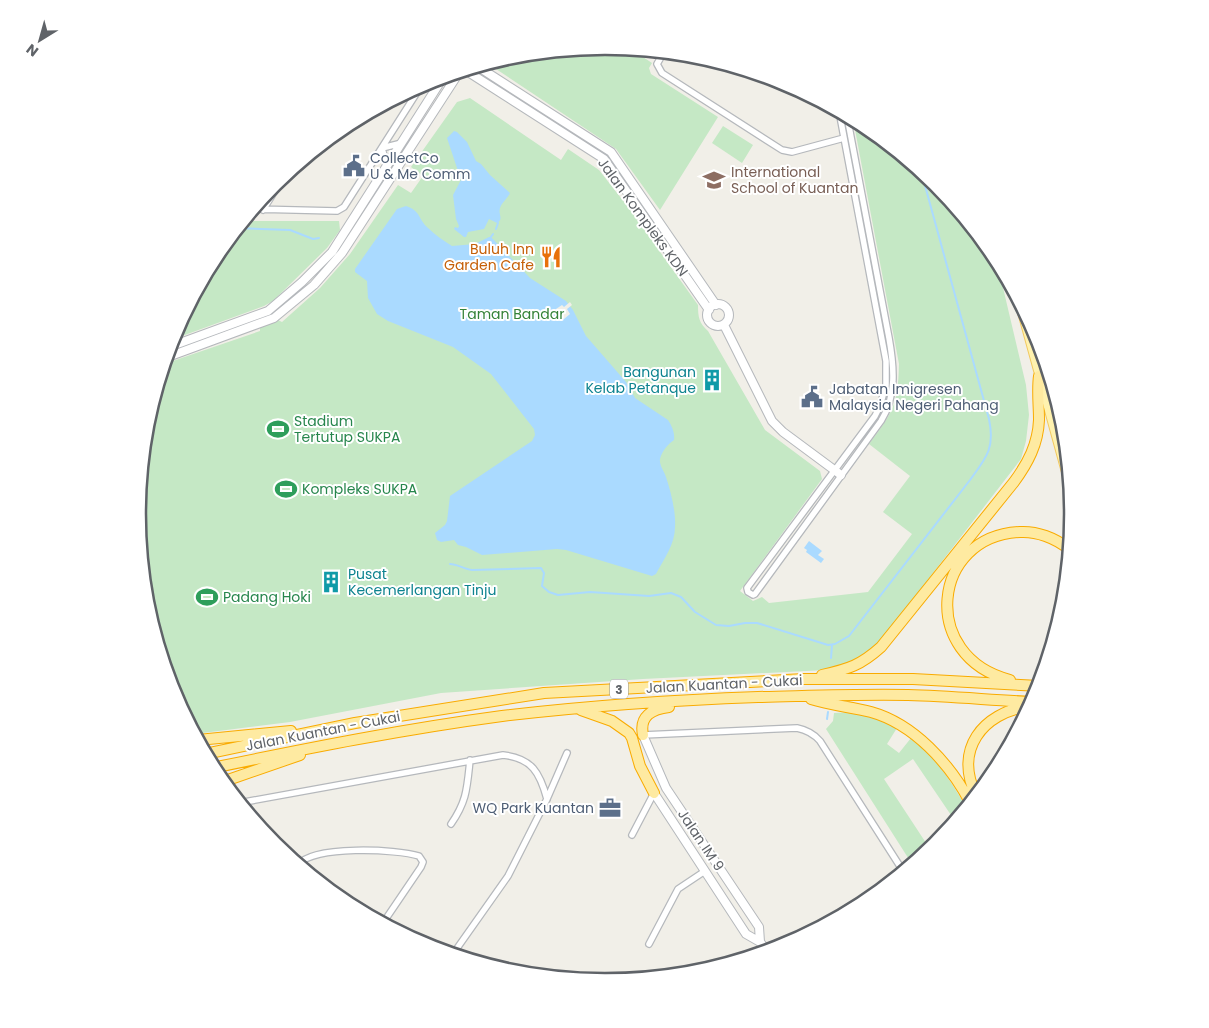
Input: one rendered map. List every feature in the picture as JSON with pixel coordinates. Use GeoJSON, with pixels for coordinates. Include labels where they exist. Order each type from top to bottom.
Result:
{"type":"FeatureCollection","features":[{"type":"Feature","properties":{"kind":"highway"},"geometry":{"type":"LineString","coordinates":[[804,679],[853,667],[867,660],[881,647],[1014,482],[1026,466],[1037,434],[1039,376]]}},
{"type":"Feature","properties":{"kind":"highway"},"geometry":{"type":"LineString","coordinates":[[1031,684],[1000,678],[985,671],[965,655],[954,637],[948,618],[947,604],[951,582],[964,559],[977,546],[996,536],[1013,532],[1029,532],[1046,536],[1063,546]]}},
{"type":"Feature","properties":{"kind":"highway","name":"Jalan Kuantan - Cukai"},"geometry":{"type":"LineString","coordinates":[[212,752],[400,715],[544,693],[804,679],[913,679],[1031,685]]}},
{"type":"Feature","properties":{"kind":"highway","name":"Jalan Kuantan - Cukai"},"geometry":{"type":"LineString","coordinates":[[221,766],[324,745],[452,723],[576,708],[712,699],[799,696],[907,695],[1023,702]]}},
{"type":"Feature","properties":{"kind":"highway"},"geometry":{"type":"LineString","coordinates":[[799,696],[831,705],[872,712],[913,734],[932,749],[948,767],[966,796]]}},
{"type":"Feature","properties":{"kind":"highway"},"geometry":{"type":"LineString","coordinates":[[643,735],[642,723],[652,712],[665,707],[712,699]]}},
{"type":"Feature","properties":{"kind":"highway"},"geometry":{"type":"LineString","coordinates":[[576,708],[612,721],[629,733],[640,766],[654,793]]}},
{"type":"Feature","properties":{"kind":"highway"},"geometry":{"type":"LineString","coordinates":[[973,787],[968,774],[969,751],[973,741],[984,726],[994,718],[1006,711],[1020,708]]}},
{"type":"Feature","properties":{"kind":"highway"},"geometry":{"type":"LineString","coordinates":[[205,739],[320,730]]}},
{"type":"Feature","properties":{"kind":"highway"},"geometry":{"type":"LineString","coordinates":[[230,779],[324,745]]}},
{"type":"Feature","properties":{"kind":"main road"},"geometry":{"type":"LineString","coordinates":[[1029,339],[1058,443]]}},
{"type":"Feature","properties":{"kind":"street"},"geometry":{"type":"LineString","coordinates":[[660,59],[657,64],[662,73],[782,150],[792,152],[844,138]]}},
{"type":"Feature","properties":{"kind":"street","name":"Jalan Kompleks KDN"},"geometry":{"type":"LineString","coordinates":[[485,71],[611,152],[716,305]]}},
{"type":"Feature","properties":{"kind":"street","name":"Jalan Kompleks KDN"},"geometry":{"type":"LineString","coordinates":[[472,75],[604,159],[709,310]]}},
{"type":"Feature","properties":{"kind":"street"},"geometry":{"type":"LineString","coordinates":[[174,355],[274,318],[314,285],[342,253],[455,80]]}},
{"type":"Feature","properties":{"kind":"street"},"geometry":{"type":"LineString","coordinates":[[178,344],[272,309],[330,255],[437,87]]}},
{"type":"Feature","properties":{"kind":"street"},"geometry":{"type":"LineString","coordinates":[[263,210],[337,211],[344,207],[415,96]]}},
{"type":"Feature","properties":{"kind":"street"},"geometry":{"type":"LineString","coordinates":[[841,120],[886,361],[886,385],[875,416],[747,588],[748,592],[752,594],[755,594],[883,417],[893,385],[893,357],[849,125]]}},
{"type":"Feature","properties":{"kind":"street"},"geometry":{"type":"LineString","coordinates":[[382,148],[402,142]]}},
{"type":"Feature","properties":{"kind":"street"},"geometry":{"type":"LineString","coordinates":[[846,148],[853,147]]}},
{"type":"Feature","properties":{"kind":"street"},"geometry":{"type":"LineString","coordinates":[[382,148],[387,167]]}},
{"type":"Feature","properties":{"kind":"street"},"geometry":{"type":"LineString","coordinates":[[604,159],[611,152]]}},
{"type":"Feature","properties":{"kind":"street"},"geometry":{"type":"LineString","coordinates":[[263,210],[269,201]]}},
{"type":"Feature","properties":{"kind":"street"},"geometry":{"type":"LineString","coordinates":[[870,280],[878,278]]}},
{"type":"Feature","properties":{"kind":"street"},"geometry":{"type":"LineString","coordinates":[[716,305],[722,305],[728,312],[729,318],[724,325],[718,326],[710,322],[709,310],[716,305]]}},
{"type":"Feature","properties":{"kind":"street"},"geometry":{"type":"LineString","coordinates":[[724,325],[772,421],[783,432],[841,475]]}},
{"type":"Feature","properties":{"kind":"street"},"geometry":{"type":"LineString","coordinates":[[643,735],[804,729],[820,741],[899,865]]}},
{"type":"Feature","properties":{"kind":"street","name":"Jalan IM 9"},"geometry":{"type":"LineString","coordinates":[[643,735],[666,788],[759,927],[760,942]]}},
{"type":"Feature","properties":{"kind":"street"},"geometry":{"type":"LineString","coordinates":[[457,949],[508,876],[547,800],[567,753]]}},
{"type":"Feature","properties":{"kind":"street"},"geometry":{"type":"LineString","coordinates":[[246,801],[503,755],[522,760],[537,772],[547,800]]}},
{"type":"Feature","properties":{"kind":"street"},"geometry":{"type":"LineString","coordinates":[[451,824],[460,812],[466,796],[470,760]]}},
{"type":"Feature","properties":{"kind":"street"},"geometry":{"type":"LineString","coordinates":[[632,835],[654,793]]}},
{"type":"Feature","properties":{"kind":"street","name":"Jalan IM 9"},"geometry":{"type":"LineString","coordinates":[[654,793],[746,934],[762,945]]}},
{"type":"Feature","properties":{"kind":"street"},"geometry":{"type":"LineString","coordinates":[[303,860],[352,850],[419,856],[423,862],[422,867],[386,918]]}},
{"type":"Feature","properties":{"kind":"street"},"geometry":{"type":"LineString","coordinates":[[649,944],[678,889],[705,871]]}},
{"type":"Feature","properties":{"kind":"street"},"geometry":{"type":"LineString","coordinates":[[734,915],[740,908],[746,908]]}},
{"type":"Feature","properties":{"kind":"street"},"geometry":{"type":"LineString","coordinates":[[740,925],[747,925],[751,921],[752,916]]}},
{"type":"Feature","properties":{"kind":"green space"},"geometry":{"type":"Polygon","coordinates":[[[574,56],[643,57],[652,63],[649,68],[651,74],[718,117],[660,210],[616,149],[496,69],[545,59],[574,56]]]}},
{"type":"Feature","properties":{"kind":"green space","name":"Taman Bandar"},"geometry":{"type":"Polygon","coordinates":[[[470,98],[561,160],[568,149],[599,170],[628,207],[698,305],[701,322],[765,430],[820,471],[822,479],[740,591],[753,601],[762,597],[769,603],[868,592],[912,534],[883,512],[910,476],[869,444],[884,424],[893,407],[899,364],[855,129],[884,150],[929,189],[969,235],[1003,286],[1026,385],[1029,415],[1026,441],[1021,459],[879,643],[853,662],[826,670],[643,679],[441,693],[290,722],[201,733],[180,690],[161,633],[154,604],[146,544],[146,484],[149,454],[161,395],[172,361],[260,331],[260,326],[278,320],[282,322],[320,288],[350,254],[398,185],[411,193],[423,176],[411,167],[457,102],[470,98]]]}},
{"type":"Feature","properties":{"kind":"green space"},"geometry":{"type":"Polygon","coordinates":[[[723,126],[753,145],[742,163],[712,143],[723,126]]]}},
{"type":"Feature","properties":{"kind":"green space"},"geometry":{"type":"Polygon","coordinates":[[[251,221],[339,221],[340,230],[327,248],[273,301],[181,336],[207,284],[251,221]]]}},
{"type":"Feature","properties":{"kind":"green space"},"geometry":{"type":"Polygon","coordinates":[[[852,712],[872,716],[897,728],[887,744],[899,753],[911,738],[928,753],[942,770],[962,801],[951,815],[913,759],[884,779],[926,842],[908,858],[826,729],[833,721],[834,713],[852,712]]]}},
{"type":"Feature","properties":{"kind":"water"},"geometry":{"type":"Polygon","coordinates":[[[454,131],[467,142],[476,161],[510,193],[500,208],[500,218],[497,223],[489,219],[484,229],[468,232],[466,237],[454,229],[459,226],[456,219],[453,195],[461,180],[447,138],[454,131]]]}},
{"type":"Feature","properties":{"kind":"water"},"geometry":{"type":"Polygon","coordinates":[[[406,206],[417,213],[431,231],[452,246],[475,244],[491,237],[530,278],[566,301],[573,310],[586,336],[626,382],[635,398],[668,420],[673,430],[674,440],[667,446],[660,461],[673,502],[675,533],[669,551],[656,574],[652,576],[566,550],[557,549],[482,555],[458,545],[454,540],[441,542],[437,540],[435,533],[447,521],[450,496],[532,441],[535,435],[534,429],[491,374],[453,347],[388,321],[377,314],[368,298],[367,281],[355,272],[355,269],[397,209],[406,206]]]}},
{"type":"Feature","properties":{"kind":"water"},"geometry":{"type":"Polygon","coordinates":[[[809,541],[822,551],[818,555],[824,559],[821,563],[806,552],[807,550],[804,548],[809,541]]]}},
{"type":"Feature","properties":{"kind":"pier"},"geometry":{"type":"Polygon","coordinates":[[[570,302],[572,305],[567,309],[570,314],[564,319],[556,309],[562,305],[564,307],[570,302]]]}},
{"type":"Feature","properties":{"kind":"waterway"},"geometry":{"type":"LineString","coordinates":[[450,564],[472,570],[541,568],[544,573],[542,586],[549,592],[558,595],[590,592],[649,596],[671,593],[681,597],[695,612],[716,625],[729,626],[757,623],[828,645],[835,644],[849,636],[976,472],[985,458],[990,445],[991,429],[989,419],[925,185]]}},
{"type":"Feature","properties":{"kind":"waterway"},"geometry":{"type":"LineString","coordinates":[[496,229],[498,223]]}},
{"type":"Feature","properties":{"kind":"waterway"},"geometry":{"type":"LineString","coordinates":[[245,228],[290,230],[313,239],[319,238]]}},
{"type":"Feature","properties":{"kind":"waterway"},"geometry":{"type":"LineString","coordinates":[[831,658],[832,645]]}},
{"type":"Feature","properties":{"kind":"waterway"},"geometry":{"type":"LineString","coordinates":[[827,719],[828,712]]}},
{"type":"Feature","properties":{"kind":"place","name":"CollectCo U & Me Comm"},"geometry":{"type":"Point","coordinates":[354,166]}},
{"type":"Feature","properties":{"kind":"place","name":"International School of Kuantan"},"geometry":{"type":"Point","coordinates":[714,180]}},
{"type":"Feature","properties":{"kind":"place","name":"Buluh Inn Garden Cafe"},"geometry":{"type":"Point","coordinates":[551,257]}},
{"type":"Feature","properties":{"kind":"place","name":"Bangunan Kelab Petanque"},"geometry":{"type":"Point","coordinates":[712,380]}},
{"type":"Feature","properties":{"kind":"place","name":"Jabatan Imigresen Malaysia Negeri Pahang"},"geometry":{"type":"Point","coordinates":[812,397]}},
{"type":"Feature","properties":{"kind":"place","name":"Stadium Tertutup SUKPA"},"geometry":{"type":"Point","coordinates":[278,429]}},
{"type":"Feature","properties":{"kind":"place","name":"Kompleks SUKPA"},"geometry":{"type":"Point","coordinates":[286,489]}},
{"type":"Feature","properties":{"kind":"place","name":"Pusat Kecemerlangan Tinju"},"geometry":{"type":"Point","coordinates":[331,582]}},
{"type":"Feature","properties":{"kind":"place","name":"Padang Hoki"},"geometry":{"type":"Point","coordinates":[207,597]}},
{"type":"Feature","properties":{"kind":"place","name":"WQ Park Kuantan"},"geometry":{"type":"Point","coordinates":[610,808]}}]}
